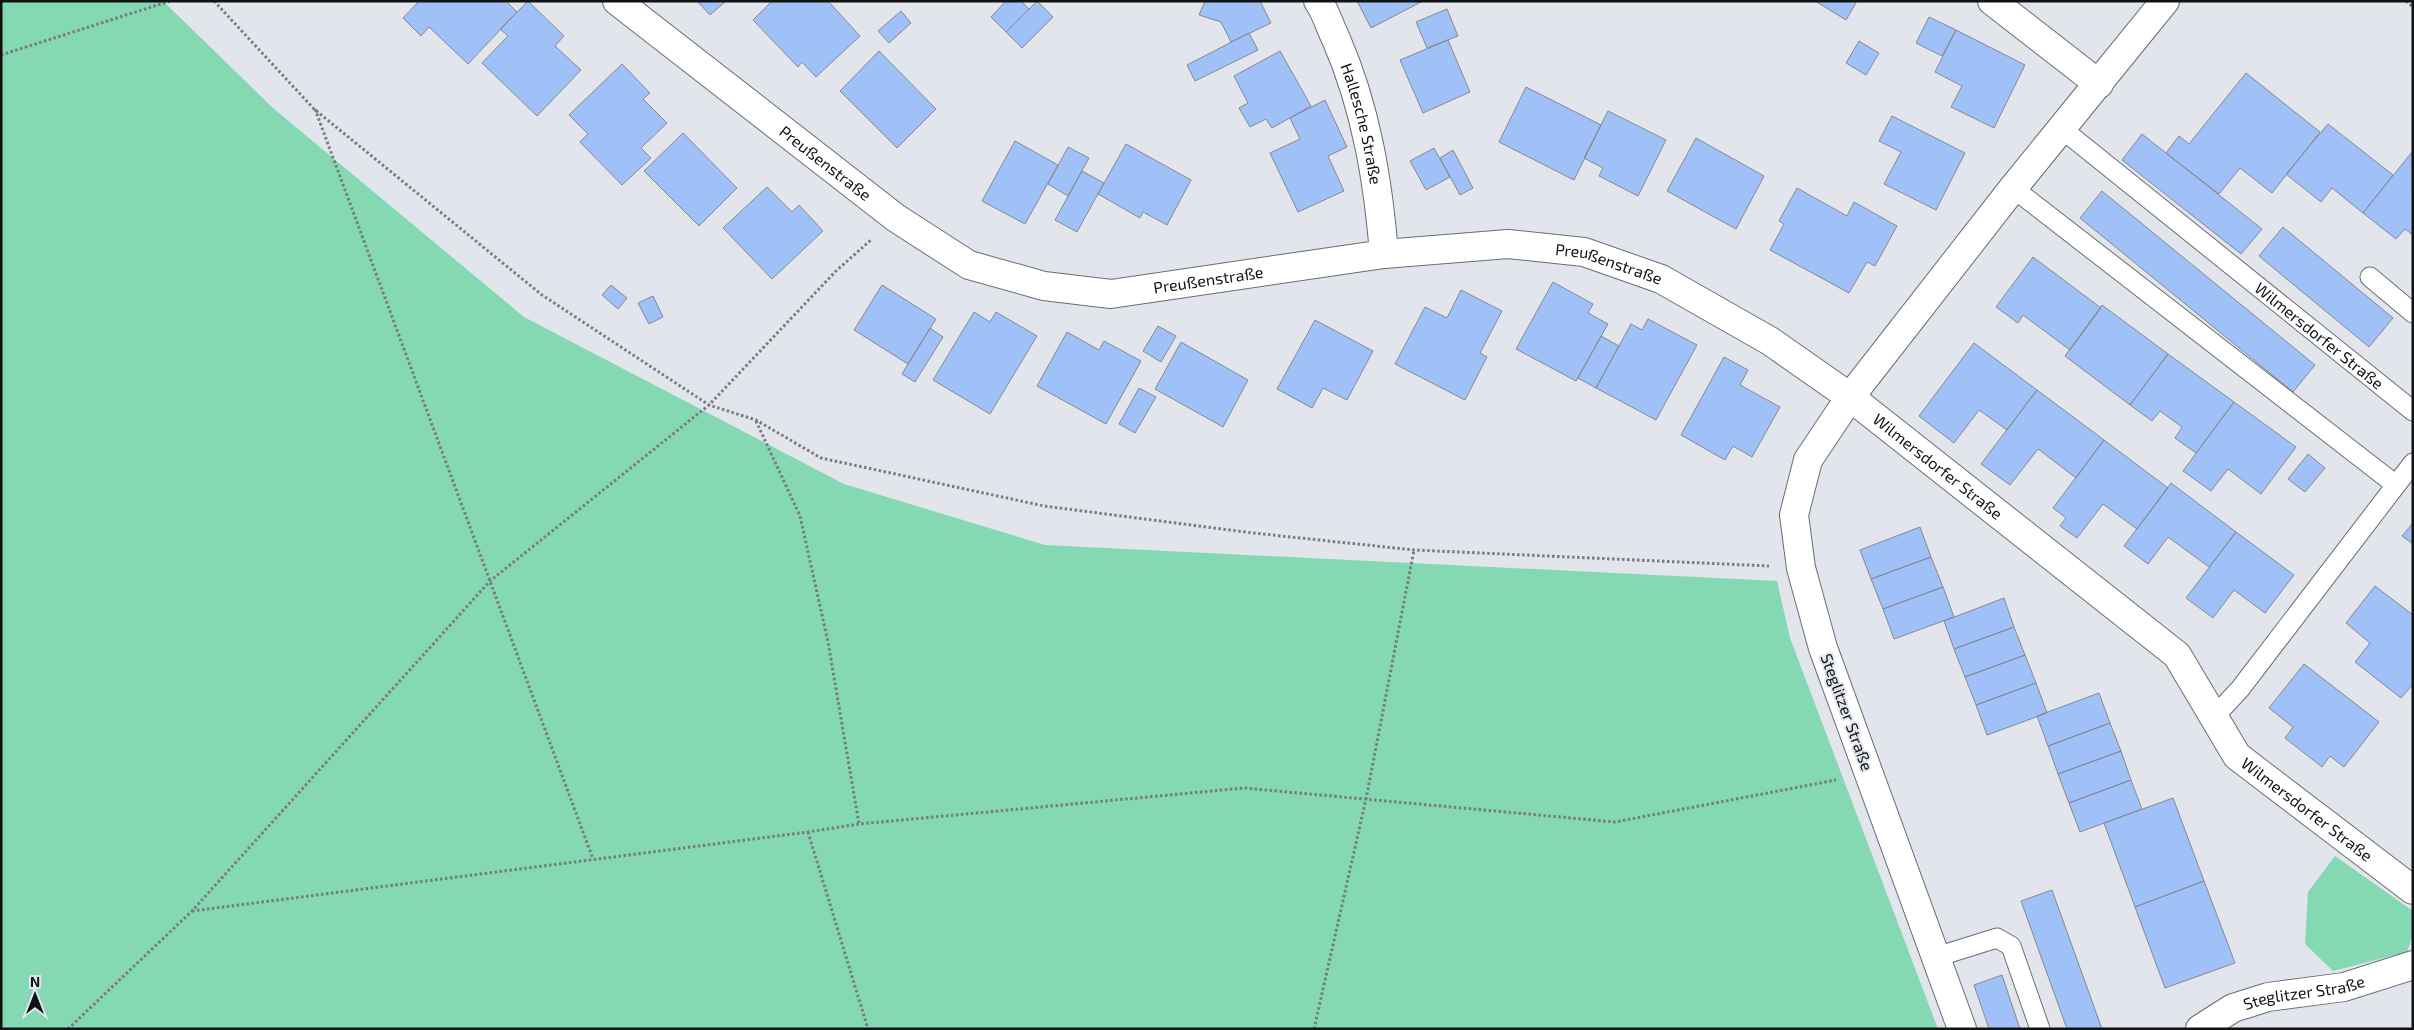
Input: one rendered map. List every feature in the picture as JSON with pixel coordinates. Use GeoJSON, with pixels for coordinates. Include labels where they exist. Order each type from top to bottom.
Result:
{"type":"FeatureCollection","features":[{"type":"Feature","properties":{"kind":"street","name":"Preußenstraße"},"geometry":{"type":"LineString","coordinates":[[617,1],[896,218],[968,265],[1044,286],[1111,294],[1384,254],[1508,244],[1584,252],[1661,279],[1770,341],[1850,397]]}},
{"type":"Feature","properties":{"kind":"street","name":"Hallesche Straße"},"geometry":{"type":"LineString","coordinates":[[1318,1],[1346,64],[1366,129],[1379,194],[1384,254]]}},
{"type":"Feature","properties":{"kind":"street"},"geometry":{"type":"LineString","coordinates":[[1992,1],[2099,84]]}},
{"type":"Feature","properties":{"kind":"street"},"geometry":{"type":"LineString","coordinates":[[1850,397],[2013,188],[2165,1]]}},
{"type":"Feature","properties":{"kind":"street","name":"Steglitzer Straße"},"geometry":{"type":"LineString","coordinates":[[1850,397],[1808,460],[1794,515],[1801,568],[1823,648],[1962,1029]]}},
{"type":"Feature","properties":{"kind":"street","name":"Wilmersdorfer Straße"},"geometry":{"type":"LineString","coordinates":[[1850,397],[2177,655],[2192,677],[2213,718],[2237,756],[2412,888]]}},
{"type":"Feature","properties":{"kind":"street","name":"Steglitzer Straße"},"geometry":{"type":"LineString","coordinates":[[2200,1029],[2233,1008],[2268,997],[2344,987],[2413,965]]}},
{"type":"Feature","properties":{"kind":"lane","name":"Wilmersdorfer Straße"},"geometry":{"type":"LineString","coordinates":[[2062,129],[2413,412]]}},
{"type":"Feature","properties":{"kind":"lane"},"geometry":{"type":"LineString","coordinates":[[2013,188],[2396,485]]}},
{"type":"Feature","properties":{"kind":"lane"},"geometry":{"type":"LineString","coordinates":[[2370,277],[2413,313]]}},
{"type":"Feature","properties":{"kind":"lane"},"geometry":{"type":"LineString","coordinates":[[2213,718],[2240,689],[2413,463]]}},
{"type":"Feature","properties":{"kind":"lane"},"geometry":{"type":"LineString","coordinates":[[1936,956],[1997,938],[2011,946],[2040,1029]]}},
{"type":"Feature","properties":{"kind":"path"},"geometry":{"type":"LineString","coordinates":[[1,55],[170,1]]}},
{"type":"Feature","properties":{"kind":"path"},"geometry":{"type":"LineString","coordinates":[[214,1],[314,109],[542,295],[709,405],[756,420],[821,458],[1044,506],[1253,533],[1414,550],[1801,568]]}},
{"type":"Feature","properties":{"kind":"path"},"geometry":{"type":"LineString","coordinates":[[2406,1],[2413,7]]}},
{"type":"Feature","properties":{"kind":"path"},"geometry":{"type":"LineString","coordinates":[[314,109],[593,859]]}},
{"type":"Feature","properties":{"kind":"path"},"geometry":{"type":"LineString","coordinates":[[68,1029],[192,911],[490,581],[709,405],[836,272],[896,218]]}},
{"type":"Feature","properties":{"kind":"path"},"geometry":{"type":"LineString","coordinates":[[756,420],[800,516],[828,642],[859,824]]}},
{"type":"Feature","properties":{"kind":"path"},"geometry":{"type":"LineString","coordinates":[[1314,1029],[1366,799],[1414,550]]}},
{"type":"Feature","properties":{"kind":"path"},"geometry":{"type":"LineString","coordinates":[[192,911],[859,824],[1244,788],[1615,822],[1870,773]]}},
{"type":"Feature","properties":{"kind":"path"},"geometry":{"type":"LineString","coordinates":[[808,832],[868,1029]]}},
{"type":"Feature","properties":{"kind":"green space"},"geometry":{"type":"Polygon","coordinates":[[[1,1],[163,1],[273,108],[524,317],[844,484],[1045,545],[1777,581],[1790,638],[1938,1029],[1,1029],[1,1]]]}},
{"type":"Feature","properties":{"kind":"green space"},"geometry":{"type":"Polygon","coordinates":[[[2335,856],[2413,911],[2413,935],[2407,952],[2333,971],[2305,944],[2308,892],[2335,856]]]}},
{"type":"Feature","properties":{"kind":"building"},"geometry":{"type":"Polygon","coordinates":[[[419,1],[506,1],[517,12],[468,64],[429,27],[421,36],[403,18],[419,1]]]}},
{"type":"Feature","properties":{"kind":"building"},"geometry":{"type":"Polygon","coordinates":[[[528,1],[564,36],[555,46],[581,70],[537,116],[482,63],[508,36],[500,29],[528,1]]]}},
{"type":"Feature","properties":{"kind":"building"},"geometry":{"type":"Polygon","coordinates":[[[697,1],[726,1],[710,15],[697,1]]]}},
{"type":"Feature","properties":{"kind":"building"},"geometry":{"type":"Polygon","coordinates":[[[772,1],[828,1],[860,36],[816,77],[802,62],[798,67],[753,20],[772,1]]]}},
{"type":"Feature","properties":{"kind":"building"},"geometry":{"type":"Polygon","coordinates":[[[1006,1],[1021,1],[1029,9],[1006,32],[991,17],[1006,1]]]}},
{"type":"Feature","properties":{"kind":"building"},"geometry":{"type":"Polygon","coordinates":[[[1037,1],[1053,17],[1022,48],[1006,32],[1037,1]]]}},
{"type":"Feature","properties":{"kind":"building"},"geometry":{"type":"Polygon","coordinates":[[[1205,1],[1260,1],[1271,23],[1231,42],[1221,22],[1199,15],[1205,1]]]}},
{"type":"Feature","properties":{"kind":"building"},"geometry":{"type":"Polygon","coordinates":[[[1357,1],[1423,1],[1371,28],[1357,1]]]}},
{"type":"Feature","properties":{"kind":"building"},"geometry":{"type":"Polygon","coordinates":[[[1815,1],[1857,1],[1846,20],[1815,1]]]}},
{"type":"Feature","properties":{"kind":"building"},"geometry":{"type":"Polygon","coordinates":[[[1447,9],[1458,36],[1427,48],[1416,22],[1447,9]]]}},
{"type":"Feature","properties":{"kind":"building"},"geometry":{"type":"Polygon","coordinates":[[[901,11],[911,23],[889,43],[878,31],[901,11]]]}},
{"type":"Feature","properties":{"kind":"building"},"geometry":{"type":"Polygon","coordinates":[[[1929,17],[1956,30],[1942,56],[1916,43],[1929,17]]]}},
{"type":"Feature","properties":{"kind":"building"},"geometry":{"type":"Polygon","coordinates":[[[1956,30],[2025,65],[1994,128],[1951,107],[1962,86],[1935,72],[1956,30]]]}},
{"type":"Feature","properties":{"kind":"building"},"geometry":{"type":"Polygon","coordinates":[[[1249,33],[1258,50],[1195,81],[1187,65],[1249,33]]]}},
{"type":"Feature","properties":{"kind":"building"},"geometry":{"type":"Polygon","coordinates":[[[1448,40],[1470,92],[1423,113],[1400,60],[1448,40]]]}},
{"type":"Feature","properties":{"kind":"building"},"geometry":{"type":"Polygon","coordinates":[[[1859,41],[1879,53],[1866,75],[1846,63],[1859,41]]]}},
{"type":"Feature","properties":{"kind":"building"},"geometry":{"type":"Polygon","coordinates":[[[879,51],[936,109],[897,148],[840,91],[879,51]]]}},
{"type":"Feature","properties":{"kind":"building"},"geometry":{"type":"Polygon","coordinates":[[[1280,51],[1311,106],[1272,128],[1266,119],[1250,127],[1239,108],[1248,103],[1234,76],[1280,51]]]}},
{"type":"Feature","properties":{"kind":"building"},"geometry":{"type":"Polygon","coordinates":[[[622,64],[650,93],[643,99],[667,123],[641,148],[651,158],[622,185],[580,142],[588,134],[569,115],[622,64]]]}},
{"type":"Feature","properties":{"kind":"building"},"geometry":{"type":"Polygon","coordinates":[[[2246,73],[2320,132],[2272,193],[2240,168],[2219,194],[2166,153],[2179,136],[2189,144],[2246,73]]]}},
{"type":"Feature","properties":{"kind":"building"},"geometry":{"type":"Polygon","coordinates":[[[1526,87],[1601,125],[1574,180],[1499,142],[1526,87]]]}},
{"type":"Feature","properties":{"kind":"building"},"geometry":{"type":"Polygon","coordinates":[[[1325,100],[1347,147],[1328,156],[1344,191],[1298,212],[1270,153],[1300,139],[1290,118],[1325,100]]]}},
{"type":"Feature","properties":{"kind":"building"},"geometry":{"type":"Polygon","coordinates":[[[1608,111],[1666,140],[1638,196],[1599,176],[1603,168],[1584,158],[1608,111]]]}},
{"type":"Feature","properties":{"kind":"building"},"geometry":{"type":"Polygon","coordinates":[[[1892,116],[1965,153],[1936,210],[1884,184],[1901,152],[1879,141],[1892,116]]]}},
{"type":"Feature","properties":{"kind":"building"},"geometry":{"type":"Polygon","coordinates":[[[2328,124],[2393,175],[2363,213],[2332,188],[2321,202],[2286,174],[2328,124]]]}},
{"type":"Feature","properties":{"kind":"building"},"geometry":{"type":"Polygon","coordinates":[[[683,133],[737,188],[699,226],[644,171],[683,133]]]}},
{"type":"Feature","properties":{"kind":"building"},"geometry":{"type":"Polygon","coordinates":[[[2142,134],[2262,229],[2241,254],[2122,160],[2142,134]]]}},
{"type":"Feature","properties":{"kind":"building"},"geometry":{"type":"Polygon","coordinates":[[[1696,138],[1764,176],[1736,229],[1667,191],[1696,138]]]}},
{"type":"Feature","properties":{"kind":"building"},"geometry":{"type":"Polygon","coordinates":[[[1015,141],[1058,165],[1025,224],[982,201],[1015,141]]]}},
{"type":"Feature","properties":{"kind":"building"},"geometry":{"type":"Polygon","coordinates":[[[1126,144],[1191,180],[1167,225],[1143,212],[1140,218],[1098,194],[1126,144]]]}},
{"type":"Feature","properties":{"kind":"building"},"geometry":{"type":"Polygon","coordinates":[[[1068,147],[1089,158],[1068,196],[1048,184],[1068,147]]]}},
{"type":"Feature","properties":{"kind":"building"},"geometry":{"type":"Polygon","coordinates":[[[1434,148],[1450,177],[1426,190],[1410,161],[1434,148]]]}},
{"type":"Feature","properties":{"kind":"building"},"geometry":{"type":"Polygon","coordinates":[[[1453,150],[1473,188],[1460,195],[1440,158],[1453,150]]]}},
{"type":"Feature","properties":{"kind":"building"},"geometry":{"type":"Polygon","coordinates":[[[2412,152],[2413,235],[2405,229],[2396,239],[2363,213],[2412,152]]]}},
{"type":"Feature","properties":{"kind":"building"},"geometry":{"type":"Polygon","coordinates":[[[1082,171],[1104,183],[1077,232],[1055,220],[1082,171]]]}},
{"type":"Feature","properties":{"kind":"building"},"geometry":{"type":"Polygon","coordinates":[[[767,187],[792,212],[799,205],[823,231],[772,279],[723,228],[767,187]]]}},
{"type":"Feature","properties":{"kind":"building"},"geometry":{"type":"Polygon","coordinates":[[[1797,188],[1847,216],[1854,202],[1897,226],[1875,266],[1867,262],[1849,293],[1770,250],[1784,224],[1779,221],[1797,188]]]}},
{"type":"Feature","properties":{"kind":"building"},"geometry":{"type":"Polygon","coordinates":[[[2102,191],[2315,365],[2293,392],[2080,218],[2102,191]]]}},
{"type":"Feature","properties":{"kind":"building"},"geometry":{"type":"Polygon","coordinates":[[[2283,227],[2393,318],[2369,347],[2259,256],[2283,227]]]}},
{"type":"Feature","properties":{"kind":"building"},"geometry":{"type":"Polygon","coordinates":[[[2033,257],[2101,308],[2070,350],[2023,315],[2018,323],[1996,307],[2033,257]]]}},
{"type":"Feature","properties":{"kind":"building"},"geometry":{"type":"Polygon","coordinates":[[[1553,282],[1593,304],[1588,313],[1608,324],[1576,381],[1516,349],[1553,282]]]}},
{"type":"Feature","properties":{"kind":"building"},"geometry":{"type":"Polygon","coordinates":[[[611,285],[627,298],[618,309],[602,295],[611,285]]]}},
{"type":"Feature","properties":{"kind":"building"},"geometry":{"type":"Polygon","coordinates":[[[882,285],[936,319],[908,364],[854,330],[882,285]]]}},
{"type":"Feature","properties":{"kind":"building"},"geometry":{"type":"Polygon","coordinates":[[[1461,290],[1502,311],[1480,353],[1487,357],[1465,400],[1395,364],[1425,307],[1447,318],[1461,290]]]}},
{"type":"Feature","properties":{"kind":"building"},"geometry":{"type":"Polygon","coordinates":[[[653,296],[663,317],[649,324],[638,303],[653,296]]]}},
{"type":"Feature","properties":{"kind":"building"},"geometry":{"type":"Polygon","coordinates":[[[2102,305],[2168,354],[2130,405],[2065,356],[2102,305]]]}},
{"type":"Feature","properties":{"kind":"building"},"geometry":{"type":"Polygon","coordinates":[[[974,312],[990,322],[996,312],[1037,336],[990,414],[933,380],[974,312]]]}},
{"type":"Feature","properties":{"kind":"building"},"geometry":{"type":"Polygon","coordinates":[[[1648,319],[1697,345],[1656,420],[1596,388],[1631,324],[1642,330],[1648,319]]]}},
{"type":"Feature","properties":{"kind":"building"},"geometry":{"type":"Polygon","coordinates":[[[1315,320],[1373,351],[1347,400],[1323,388],[1312,408],[1277,389],[1315,320]]]}},
{"type":"Feature","properties":{"kind":"building"},"geometry":{"type":"Polygon","coordinates":[[[1158,326],[1176,336],[1161,362],[1143,351],[1158,326]]]}},
{"type":"Feature","properties":{"kind":"building"},"geometry":{"type":"Polygon","coordinates":[[[930,328],[943,337],[915,382],[902,374],[930,328]]]}},
{"type":"Feature","properties":{"kind":"building"},"geometry":{"type":"Polygon","coordinates":[[[1067,332],[1099,350],[1104,341],[1141,361],[1106,424],[1037,386],[1067,332]]]}},
{"type":"Feature","properties":{"kind":"building"},"geometry":{"type":"Polygon","coordinates":[[[1601,336],[1619,346],[1596,388],[1578,378],[1601,336]]]}},
{"type":"Feature","properties":{"kind":"building"},"geometry":{"type":"Polygon","coordinates":[[[1181,342],[1248,380],[1223,427],[1155,389],[1181,342]]]}},
{"type":"Feature","properties":{"kind":"building"},"geometry":{"type":"Polygon","coordinates":[[[1974,343],[2037,390],[2007,430],[1979,410],[1954,443],[1919,416],[1974,343]]]}},
{"type":"Feature","properties":{"kind":"building"},"geometry":{"type":"Polygon","coordinates":[[[2168,354],[2234,402],[2196,453],[2175,438],[2182,427],[2160,411],[2152,421],[2130,405],[2168,354]]]}},
{"type":"Feature","properties":{"kind":"building"},"geometry":{"type":"Polygon","coordinates":[[[1724,357],[1748,370],[1740,385],[1780,407],[1752,457],[1733,446],[1725,460],[1681,435],[1724,357]]]}},
{"type":"Feature","properties":{"kind":"building"},"geometry":{"type":"Polygon","coordinates":[[[1139,388],[1156,397],[1135,433],[1119,424],[1139,388]]]}},
{"type":"Feature","properties":{"kind":"building"},"geometry":{"type":"Polygon","coordinates":[[[2037,390],[2104,440],[2076,478],[2038,449],[2010,485],[1981,464],[2037,390]]]}},
{"type":"Feature","properties":{"kind":"building"},"geometry":{"type":"Polygon","coordinates":[[[2234,402],[2296,447],[2261,494],[2228,469],[2211,491],[2183,471],[2234,402]]]}},
{"type":"Feature","properties":{"kind":"building"},"geometry":{"type":"Polygon","coordinates":[[[2104,440],[2168,488],[2137,529],[2103,504],[2077,538],[2060,526],[2066,518],[2053,508],[2104,440]]]}},
{"type":"Feature","properties":{"kind":"building"},"geometry":{"type":"Polygon","coordinates":[[[2308,454],[2325,468],[2305,492],[2288,479],[2308,454]]]}},
{"type":"Feature","properties":{"kind":"building"},"geometry":{"type":"Polygon","coordinates":[[[2171,483],[2236,532],[2209,567],[2168,537],[2148,564],[2124,546],[2171,483]]]}},
{"type":"Feature","properties":{"kind":"building"},"geometry":{"type":"Polygon","coordinates":[[[2413,523],[2413,544],[2402,536],[2413,523]]]}},
{"type":"Feature","properties":{"kind":"building"},"geometry":{"type":"Polygon","coordinates":[[[1920,527],[1931,557],[1871,579],[1860,550],[1920,527]]]}},
{"type":"Feature","properties":{"kind":"building"},"geometry":{"type":"Polygon","coordinates":[[[2236,532],[2294,575],[2265,613],[2234,590],[2213,618],[2186,598],[2236,532]]]}},
{"type":"Feature","properties":{"kind":"building"},"geometry":{"type":"Polygon","coordinates":[[[1931,557],[1943,587],[1883,609],[1871,579],[1931,557]]]}},
{"type":"Feature","properties":{"kind":"building"},"geometry":{"type":"Polygon","coordinates":[[[2375,586],[2413,615],[2413,684],[2401,698],[2355,662],[2370,643],[2346,623],[2375,586]]]}},
{"type":"Feature","properties":{"kind":"building"},"geometry":{"type":"Polygon","coordinates":[[[1943,587],[1954,617],[1894,639],[1883,609],[1943,587]]]}},
{"type":"Feature","properties":{"kind":"building"},"geometry":{"type":"Polygon","coordinates":[[[2004,598],[2014,627],[1954,649],[1944,621],[2004,598]]]}},
{"type":"Feature","properties":{"kind":"building"},"geometry":{"type":"Polygon","coordinates":[[[2014,627],[2025,655],[1965,677],[1954,649],[2014,627]]]}},
{"type":"Feature","properties":{"kind":"building"},"geometry":{"type":"Polygon","coordinates":[[[2025,655],[2036,683],[1976,705],[1965,677],[2025,655]]]}},
{"type":"Feature","properties":{"kind":"building"},"geometry":{"type":"Polygon","coordinates":[[[2304,664],[2379,722],[2344,767],[2330,756],[2322,767],[2285,738],[2293,727],[2269,708],[2304,664]]]}},
{"type":"Feature","properties":{"kind":"building"},"geometry":{"type":"Polygon","coordinates":[[[2036,683],[2047,713],[1987,735],[1976,705],[2036,683]]]}},
{"type":"Feature","properties":{"kind":"building"},"geometry":{"type":"Polygon","coordinates":[[[2099,693],[2110,723],[2048,746],[2037,716],[2099,693]]]}},
{"type":"Feature","properties":{"kind":"building"},"geometry":{"type":"Polygon","coordinates":[[[2110,723],[2121,751],[2058,774],[2048,746],[2110,723]]]}},
{"type":"Feature","properties":{"kind":"building"},"geometry":{"type":"Polygon","coordinates":[[[2121,751],[2131,780],[2069,803],[2058,774],[2121,751]]]}},
{"type":"Feature","properties":{"kind":"building"},"geometry":{"type":"Polygon","coordinates":[[[2131,780],[2142,809],[2080,832],[2069,803],[2131,780]]]}},
{"type":"Feature","properties":{"kind":"building"},"geometry":{"type":"Polygon","coordinates":[[[2173,798],[2204,881],[2135,907],[2104,823],[2173,798]]]}},
{"type":"Feature","properties":{"kind":"building"},"geometry":{"type":"Polygon","coordinates":[[[2204,881],[2235,963],[2165,988],[2135,907],[2204,881]]]}},
{"type":"Feature","properties":{"kind":"building"},"geometry":{"type":"Polygon","coordinates":[[[2052,890],[2102,1029],[2067,1029],[2021,901],[2052,890]]]}},
{"type":"Feature","properties":{"kind":"building"},"geometry":{"type":"Polygon","coordinates":[[[2002,975],[2020,1029],[1989,1029],[1974,985],[2002,975]]]}}]}
